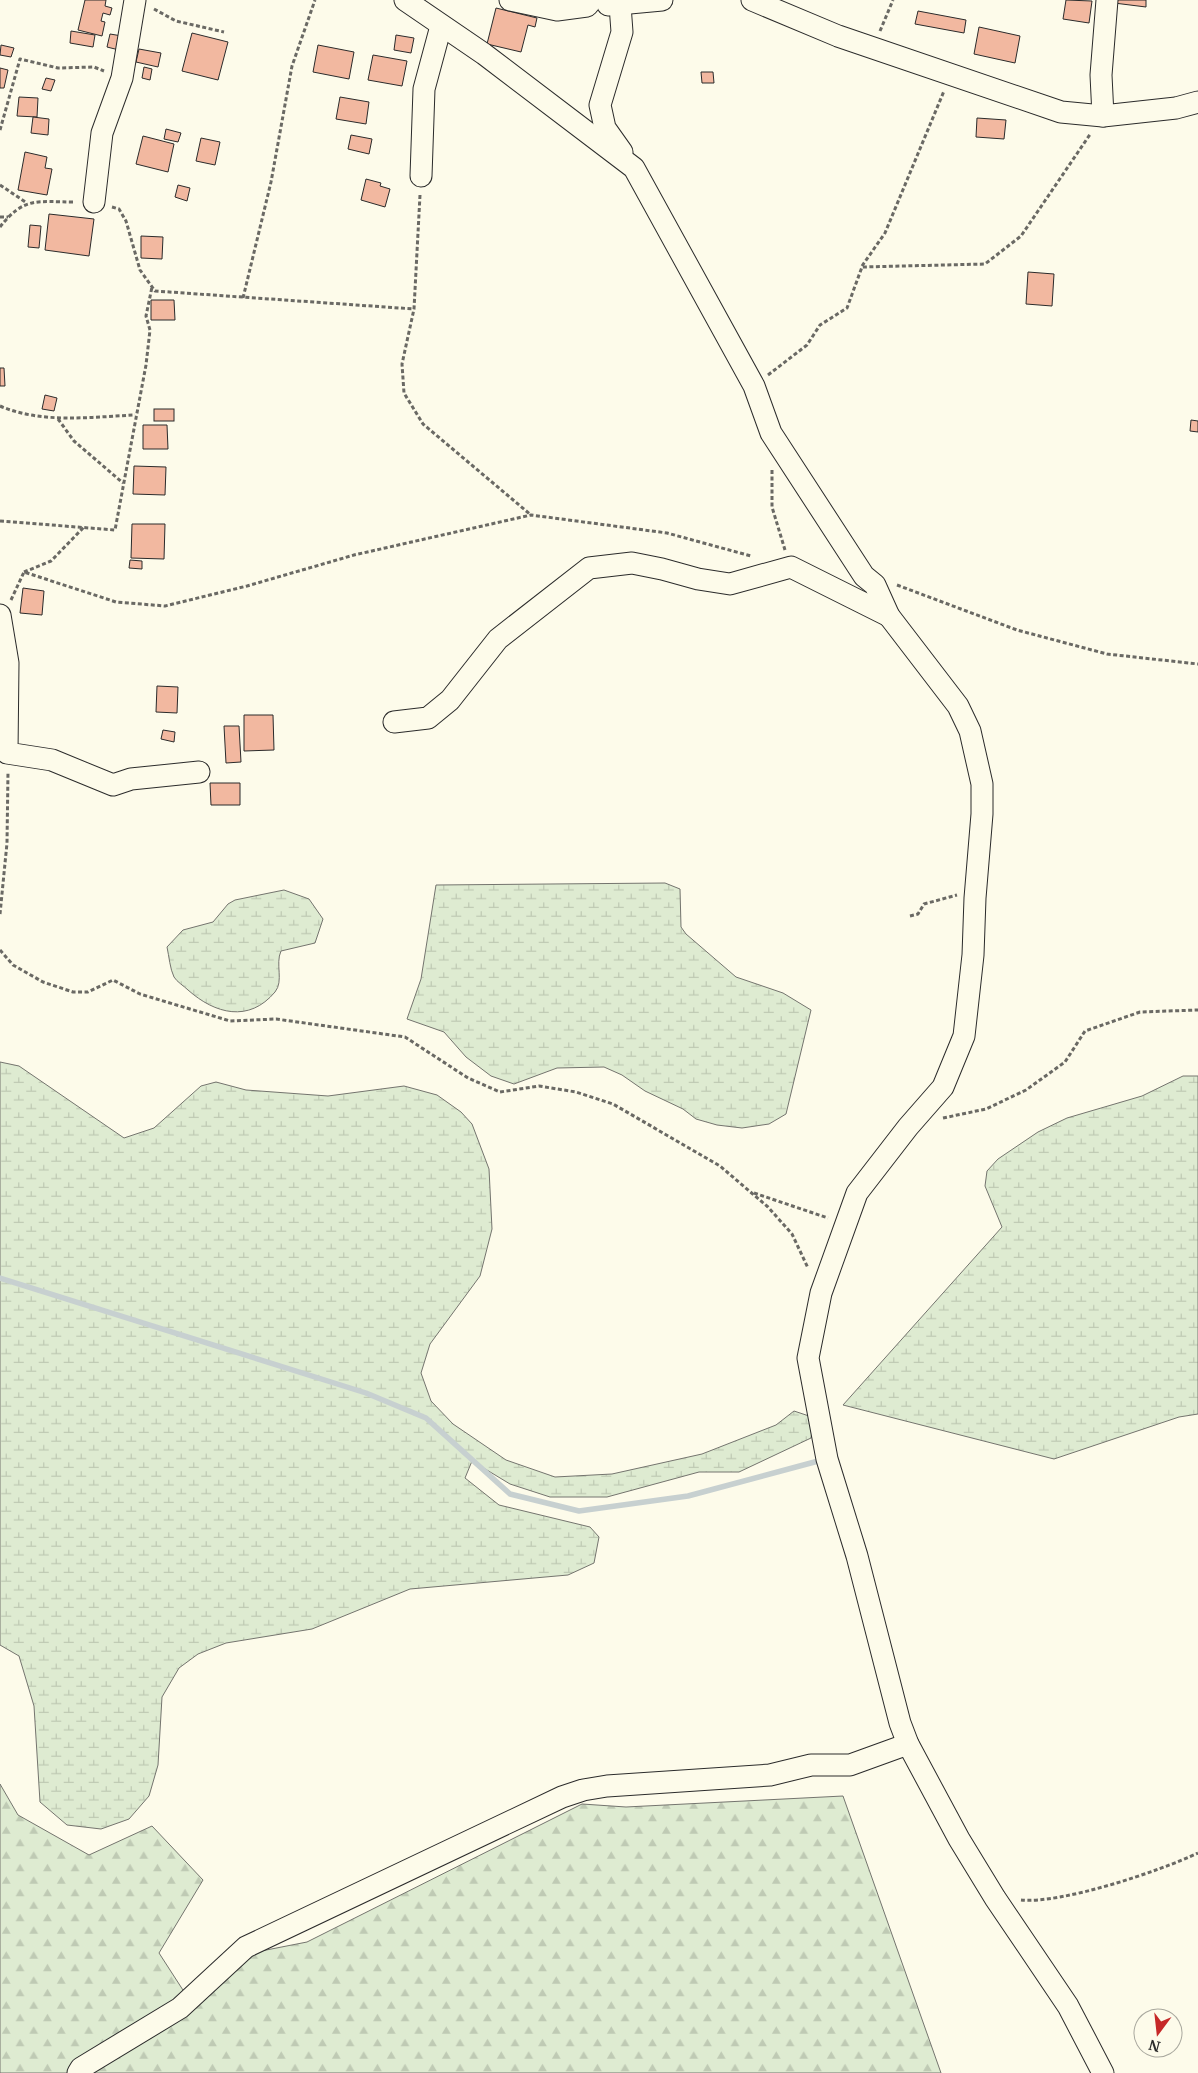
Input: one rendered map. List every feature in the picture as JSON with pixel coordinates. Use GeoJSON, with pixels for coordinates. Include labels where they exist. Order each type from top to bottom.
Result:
{"type":"FeatureCollection","features":[{"type":"Feature","properties":{"kind":"street"},"geometry":{"type":"LineString","coordinates":[[405,0],[484,54],[634,168]]}},
{"type":"Feature","properties":{"kind":"street"},"geometry":{"type":"LineString","coordinates":[[510,0],[557,10],[590,3],[620,5],[662,0]]}},
{"type":"Feature","properties":{"kind":"street"},"geometry":{"type":"LineString","coordinates":[[752,0],[838,36],[952,73],[1061,112],[1102,116],[1176,108],[1198,102]]}},
{"type":"Feature","properties":{"kind":"street"},"geometry":{"type":"LineString","coordinates":[[1102,116],[1101,74],[1107,0]]}},
{"type":"Feature","properties":{"kind":"street"},"geometry":{"type":"LineString","coordinates":[[94,202],[102,133],[122,78],[143,2]]}},
{"type":"Feature","properties":{"kind":"street"},"geometry":{"type":"LineString","coordinates":[[620,5],[622,32],[600,104],[605,128],[634,168],[754,386],[772,433],[864,576],[875,585],[889,616],[958,706],[970,730],[982,784],[982,814],[974,898],[973,955],[964,1036],[943,1087],[908,1127],[857,1193],[821,1293],[808,1358],[827,1459],[857,1556],[900,1723],[908,1744],[959,1839],[994,1898],[1068,2006],[1103,2073]]}},
{"type":"Feature","properties":{"kind":"street"},"geometry":{"type":"LineString","coordinates":[[421,176],[424,89],[441,26]]}},
{"type":"Feature","properties":{"kind":"street"},"geometry":{"type":"LineString","coordinates":[[394,722],[428,718],[450,700],[498,639],[589,568],[632,563],[698,579],[730,584],[791,567],[889,616]]}},
{"type":"Feature","properties":{"kind":"street"},"geometry":{"type":"LineString","coordinates":[[1,618],[8,663],[7,753],[52,760],[113,785],[131,779],[199,772]]}},
{"type":"Feature","properties":{"kind":"street"},"geometry":{"type":"LineString","coordinates":[[78,2073],[80,2068],[180,2008],[246,1947],[562,1797],[607,1786],[770,1775],[811,1765],[850,1765],[908,1744]]}},
{"type":"Feature","properties":{"kind":"path"},"geometry":{"type":"LineString","coordinates":[[243,298],[271,182],[292,66],[316,0]]}},
{"type":"Feature","properties":{"kind":"path"},"geometry":{"type":"LineString","coordinates":[[873,48],[893,0]]}},
{"type":"Feature","properties":{"kind":"path"},"geometry":{"type":"LineString","coordinates":[[143,2],[176,21],[224,32]]}},
{"type":"Feature","properties":{"kind":"path"},"geometry":{"type":"LineString","coordinates":[[0,130],[20,59],[58,68],[94,67],[122,78]]}},
{"type":"Feature","properties":{"kind":"path"},"geometry":{"type":"LineString","coordinates":[[754,386],[807,345],[820,325],[847,308],[862,267],[885,233],[952,73]]}},
{"type":"Feature","properties":{"kind":"path"},"geometry":{"type":"LineString","coordinates":[[862,267],[985,264],[1021,236],[1102,116]]}},
{"type":"Feature","properties":{"kind":"path"},"geometry":{"type":"LineString","coordinates":[[421,176],[414,310],[402,364],[404,393],[423,424],[449,448],[531,515]]}},
{"type":"Feature","properties":{"kind":"path"},"geometry":{"type":"LineString","coordinates":[[0,185],[27,202],[94,202],[119,209],[126,220],[140,270],[155,292],[414,310]]}},
{"type":"Feature","properties":{"kind":"path"},"geometry":{"type":"LineString","coordinates":[[0,228],[8,217],[27,202]]}},
{"type":"Feature","properties":{"kind":"path"},"geometry":{"type":"LineString","coordinates":[[0,217],[8,217]]}},
{"type":"Feature","properties":{"kind":"path"},"geometry":{"type":"LineString","coordinates":[[0,521],[115,530],[135,415],[146,365],[150,330],[146,316],[152,287]]}},
{"type":"Feature","properties":{"kind":"path"},"geometry":{"type":"LineString","coordinates":[[0,406],[16,412],[58,418],[135,415]]}},
{"type":"Feature","properties":{"kind":"path"},"geometry":{"type":"LineString","coordinates":[[58,418],[74,441],[123,483]]}},
{"type":"Feature","properties":{"kind":"path"},"geometry":{"type":"LineString","coordinates":[[772,433],[772,507],[791,567]]}},
{"type":"Feature","properties":{"kind":"path"},"geometry":{"type":"LineString","coordinates":[[24,572],[116,602],[165,606],[247,586],[354,555],[531,515],[666,533],[752,557]]}},
{"type":"Feature","properties":{"kind":"path"},"geometry":{"type":"LineString","coordinates":[[1,618],[24,572],[51,561],[84,528]]}},
{"type":"Feature","properties":{"kind":"path"},"geometry":{"type":"LineString","coordinates":[[875,585],[888,582],[1017,630],[1107,654],[1198,664]]}},
{"type":"Feature","properties":{"kind":"path"},"geometry":{"type":"LineString","coordinates":[[0,914],[7,843],[7,753]]}},
{"type":"Feature","properties":{"kind":"path"},"geometry":{"type":"LineString","coordinates":[[910,916],[918,914],[924,904],[959,894],[974,898]]}},
{"type":"Feature","properties":{"kind":"path"},"geometry":{"type":"LineString","coordinates":[[0,950],[13,965],[21,970],[43,982],[73,992],[88,992],[113,980],[140,994],[230,1021],[276,1018],[405,1037],[468,1078],[500,1092],[538,1086],[576,1092],[613,1104],[720,1166],[751,1192],[792,1234],[821,1293]]}},
{"type":"Feature","properties":{"kind":"path"},"geometry":{"type":"LineString","coordinates":[[908,1127],[986,1108],[1026,1090],[1064,1062],[1085,1031],[1140,1012],[1198,1010]]}},
{"type":"Feature","properties":{"kind":"path"},"geometry":{"type":"LineString","coordinates":[[751,1192],[824,1215],[845,1226]]}},
{"type":"Feature","properties":{"kind":"path"},"geometry":{"type":"LineString","coordinates":[[994,1898],[1030,1901],[1069,1895],[1111,1884],[1198,1853]]}},
{"type":"Feature","properties":{"kind":"green space"},"geometry":{"type":"Polygon","coordinates":[[[665,883],[680,889],[681,927],[686,934],[736,977],[783,993],[811,1010],[786,1114],[769,1124],[742,1128],[717,1125],[696,1119],[683,1109],[645,1091],[622,1075],[604,1067],[557,1068],[514,1084],[491,1076],[466,1057],[444,1032],[407,1019],[421,979],[436,885],[665,883]]]}},
{"type":"Feature","properties":{"kind":"green space"},"geometry":{"type":"Polygon","coordinates":[[[284,890],[309,899],[323,919],[315,943],[281,951],[279,956],[278,988],[265,1002],[254,1008],[232,1012],[209,1005],[175,979],[167,947],[183,930],[213,922],[228,904],[235,900],[284,890]]]}},
{"type":"Feature","properties":{"kind":"green space"},"geometry":{"type":"Polygon","coordinates":[[[0,1062],[19,1066],[124,1138],[154,1128],[201,1086],[216,1082],[246,1090],[328,1096],[404,1086],[437,1095],[461,1112],[472,1124],[489,1169],[492,1229],[480,1276],[430,1344],[421,1373],[431,1401],[453,1424],[506,1460],[555,1477],[612,1474],[702,1454],[776,1425],[794,1411],[809,1416],[813,1423],[811,1438],[739,1472],[699,1472],[607,1497],[550,1497],[510,1484],[472,1461],[465,1478],[499,1505],[590,1527],[599,1537],[594,1563],[568,1575],[410,1589],[312,1629],[226,1643],[198,1654],[179,1668],[162,1697],[158,1765],[149,1796],[129,1819],[101,1829],[67,1825],[40,1802],[34,1706],[19,1656],[0,1645],[0,1062]]]}},
{"type":"Feature","properties":{"kind":"green space"},"geometry":{"type":"Polygon","coordinates":[[[1183,1076],[1198,1076],[1198,1414],[1179,1417],[1054,1459],[843,1405],[1002,1227],[985,1186],[987,1171],[998,1159],[1038,1132],[1067,1118],[1142,1096],[1183,1076]]]}},
{"type":"Feature","properties":{"kind":"green space"},"geometry":{"type":"Polygon","coordinates":[[[0,1784],[18,1815],[89,1855],[152,1826],[203,1880],[159,1953],[192,2004],[246,1954],[307,1942],[582,1804],[626,1807],[843,1796],[941,2073],[0,2073],[0,1784]]]}},
{"type":"Feature","properties":{"kind":"building"},"geometry":{"type":"Polygon","coordinates":[[[85,0],[106,0],[105,6],[112,8],[110,15],[103,13],[101,21],[105,22],[102,36],[78,30],[85,0]]]}},
{"type":"Feature","properties":{"kind":"building"},"geometry":{"type":"Polygon","coordinates":[[[1066,0],[1092,1],[1089,23],[1063,19],[1066,0]]]}},
{"type":"Feature","properties":{"kind":"building"},"geometry":{"type":"Polygon","coordinates":[[[1115,0],[1146,0],[1146,7],[1114,3],[1115,0]]]}},
{"type":"Feature","properties":{"kind":"building"},"geometry":{"type":"Polygon","coordinates":[[[496,8],[537,18],[535,27],[528,25],[521,52],[487,44],[496,8]]]}},
{"type":"Feature","properties":{"kind":"building"},"geometry":{"type":"Polygon","coordinates":[[[918,11],[966,20],[964,33],[915,24],[918,11]]]}},
{"type":"Feature","properties":{"kind":"building"},"geometry":{"type":"Polygon","coordinates":[[[979,27],[1020,36],[1015,63],[974,54],[979,27]]]}},
{"type":"Feature","properties":{"kind":"building"},"geometry":{"type":"Polygon","coordinates":[[[71,31],[95,35],[93,47],[70,43],[71,31]]]}},
{"type":"Feature","properties":{"kind":"building"},"geometry":{"type":"Polygon","coordinates":[[[192,33],[228,42],[218,80],[182,71],[192,33]]]}},
{"type":"Feature","properties":{"kind":"building"},"geometry":{"type":"Polygon","coordinates":[[[110,34],[122,36],[119,50],[107,47],[110,34]]]}},
{"type":"Feature","properties":{"kind":"building"},"geometry":{"type":"Polygon","coordinates":[[[396,35],[414,38],[411,53],[394,50],[396,35]]]}},
{"type":"Feature","properties":{"kind":"building"},"geometry":{"type":"Polygon","coordinates":[[[1,45],[14,48],[11,57],[0,55],[1,45]]]}},
{"type":"Feature","properties":{"kind":"building"},"geometry":{"type":"Polygon","coordinates":[[[318,45],[354,52],[349,79],[313,72],[318,45]]]}},
{"type":"Feature","properties":{"kind":"building"},"geometry":{"type":"Polygon","coordinates":[[[139,49],[161,53],[158,67],[136,62],[139,49]]]}},
{"type":"Feature","properties":{"kind":"building"},"geometry":{"type":"Polygon","coordinates":[[[373,55],[407,61],[402,86],[368,80],[373,55]]]}},
{"type":"Feature","properties":{"kind":"building"},"geometry":{"type":"Polygon","coordinates":[[[144,67],[152,69],[150,80],[142,78],[144,67]]]}},
{"type":"Feature","properties":{"kind":"building"},"geometry":{"type":"Polygon","coordinates":[[[0,68],[8,70],[4,88],[0,88],[0,68]]]}},
{"type":"Feature","properties":{"kind":"building"},"geometry":{"type":"Polygon","coordinates":[[[701,72],[713,72],[714,83],[702,83],[701,72]]]}},
{"type":"Feature","properties":{"kind":"building"},"geometry":{"type":"Polygon","coordinates":[[[46,78],[55,80],[51,91],[42,89],[46,78]]]}},
{"type":"Feature","properties":{"kind":"building"},"geometry":{"type":"Polygon","coordinates":[[[19,97],[38,98],[37,117],[17,116],[19,97]]]}},
{"type":"Feature","properties":{"kind":"building"},"geometry":{"type":"Polygon","coordinates":[[[340,97],[369,102],[366,124],[336,119],[340,97]]]}},
{"type":"Feature","properties":{"kind":"building"},"geometry":{"type":"Polygon","coordinates":[[[33,117],[49,119],[48,135],[31,133],[33,117]]]}},
{"type":"Feature","properties":{"kind":"building"},"geometry":{"type":"Polygon","coordinates":[[[977,118],[1006,120],[1004,139],[976,137],[977,118]]]}},
{"type":"Feature","properties":{"kind":"building"},"geometry":{"type":"Polygon","coordinates":[[[166,129],[181,133],[178,142],[164,139],[166,129]]]}},
{"type":"Feature","properties":{"kind":"building"},"geometry":{"type":"Polygon","coordinates":[[[351,135],[372,139],[369,154],[348,149],[351,135]]]}},
{"type":"Feature","properties":{"kind":"building"},"geometry":{"type":"Polygon","coordinates":[[[143,136],[174,144],[168,172],[136,164],[143,136]]]}},
{"type":"Feature","properties":{"kind":"building"},"geometry":{"type":"Polygon","coordinates":[[[201,138],[220,142],[215,165],[196,161],[201,138]]]}},
{"type":"Feature","properties":{"kind":"building"},"geometry":{"type":"Polygon","coordinates":[[[25,152],[47,157],[45,168],[52,169],[47,195],[18,190],[25,152]]]}},
{"type":"Feature","properties":{"kind":"building"},"geometry":{"type":"Polygon","coordinates":[[[366,179],[381,183],[380,186],[390,189],[385,207],[361,200],[366,179]]]}},
{"type":"Feature","properties":{"kind":"building"},"geometry":{"type":"Polygon","coordinates":[[[178,185],[190,188],[187,201],[175,197],[178,185]]]}},
{"type":"Feature","properties":{"kind":"building"},"geometry":{"type":"Polygon","coordinates":[[[49,214],[94,219],[89,256],[45,250],[49,214]]]}},
{"type":"Feature","properties":{"kind":"building"},"geometry":{"type":"Polygon","coordinates":[[[30,225],[41,226],[39,248],[28,247],[30,225]]]}},
{"type":"Feature","properties":{"kind":"building"},"geometry":{"type":"Polygon","coordinates":[[[141,236],[163,237],[162,259],[141,258],[141,236]]]}},
{"type":"Feature","properties":{"kind":"building"},"geometry":{"type":"Polygon","coordinates":[[[1028,272],[1054,274],[1052,306],[1026,304],[1028,272]]]}},
{"type":"Feature","properties":{"kind":"building"},"geometry":{"type":"Polygon","coordinates":[[[151,300],[174,300],[175,320],[151,320],[151,300]]]}},
{"type":"Feature","properties":{"kind":"building"},"geometry":{"type":"Polygon","coordinates":[[[0,368],[4,368],[5,386],[0,386],[0,368]]]}},
{"type":"Feature","properties":{"kind":"building"},"geometry":{"type":"Polygon","coordinates":[[[45,395],[57,398],[54,411],[42,409],[45,395]]]}},
{"type":"Feature","properties":{"kind":"building"},"geometry":{"type":"Polygon","coordinates":[[[154,409],[174,409],[174,421],[154,421],[154,409]]]}},
{"type":"Feature","properties":{"kind":"building"},"geometry":{"type":"Polygon","coordinates":[[[1191,420],[1198,421],[1198,432],[1190,431],[1191,420]]]}},
{"type":"Feature","properties":{"kind":"building"},"geometry":{"type":"Polygon","coordinates":[[[143,425],[167,425],[168,449],[143,449],[143,425]]]}},
{"type":"Feature","properties":{"kind":"building"},"geometry":{"type":"Polygon","coordinates":[[[134,466],[166,467],[165,495],[133,494],[134,466]]]}},
{"type":"Feature","properties":{"kind":"building"},"geometry":{"type":"Polygon","coordinates":[[[132,524],[165,524],[164,559],[131,558],[132,524]]]}},
{"type":"Feature","properties":{"kind":"building"},"geometry":{"type":"Polygon","coordinates":[[[130,560],[142,561],[142,569],[129,568],[130,560]]]}},
{"type":"Feature","properties":{"kind":"building"},"geometry":{"type":"Polygon","coordinates":[[[23,588],[44,591],[42,615],[20,613],[23,588]]]}},
{"type":"Feature","properties":{"kind":"building"},"geometry":{"type":"Polygon","coordinates":[[[157,686],[178,687],[177,713],[156,712],[157,686]]]}},
{"type":"Feature","properties":{"kind":"building"},"geometry":{"type":"Polygon","coordinates":[[[244,715],[273,715],[274,750],[244,751],[244,715]]]}},
{"type":"Feature","properties":{"kind":"building"},"geometry":{"type":"Polygon","coordinates":[[[224,726],[239,726],[241,762],[226,763],[224,726]]]}},
{"type":"Feature","properties":{"kind":"building"},"geometry":{"type":"Polygon","coordinates":[[[163,730],[175,732],[174,742],[161,739],[163,730]]]}},
{"type":"Feature","properties":{"kind":"building"},"geometry":{"type":"Polygon","coordinates":[[[210,783],[240,783],[240,805],[211,805],[210,783]]]}},
{"type":"Feature","properties":{"kind":"waterway"},"geometry":{"type":"LineString","coordinates":[[0,1278],[366,1393],[426,1418],[510,1494],[579,1511],[688,1496],[822,1460]]}}]}
